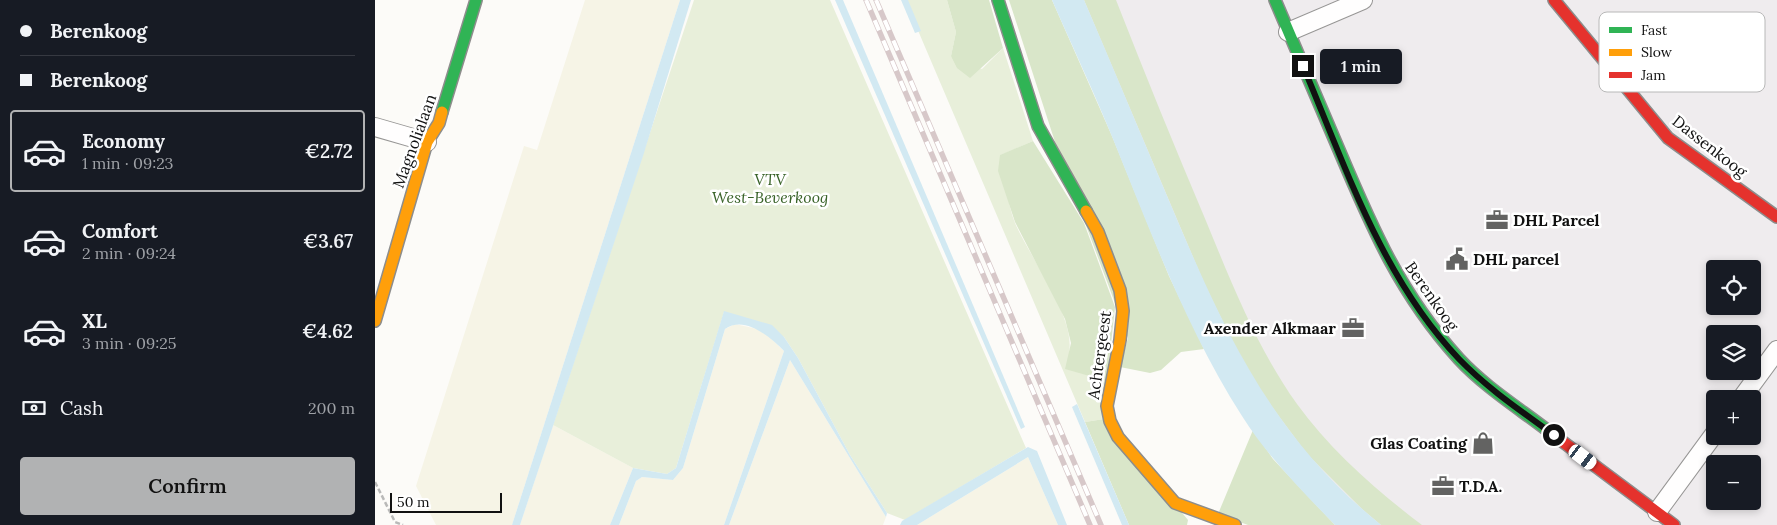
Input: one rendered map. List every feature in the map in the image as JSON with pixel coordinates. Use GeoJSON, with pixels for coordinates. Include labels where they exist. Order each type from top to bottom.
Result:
{"type":"FeatureCollection","features":[{"type":"Feature","properties":{"kind":"street","name":"Magnolialaan"},"geometry":{"type":"LineString","coordinates":[[375,321],[381,280],[427,142],[439,124],[476,0]]}},
{"type":"Feature","properties":{"kind":"street","name":"Achtergeest"},"geometry":{"type":"LineString","coordinates":[[998,0],[1038,126],[1098,232],[1120,290],[1123,311],[1120,340],[1107,406],[1110,421],[1118,436],[1175,503],[1235,525]]}},
{"type":"Feature","properties":{"kind":"street","name":"Berenkoog"},"geometry":{"type":"LineString","coordinates":[[1275,0],[1385,254],[1414,304],[1460,360],[1486,384],[1674,525]]}},
{"type":"Feature","properties":{"kind":"street"},"geometry":{"type":"LineString","coordinates":[[1288,32],[1363,0]]}},
{"type":"Feature","properties":{"kind":"street","name":"Dassenkoog"},"geometry":{"type":"LineString","coordinates":[[1554,0],[1599,54]]}},
{"type":"Feature","properties":{"kind":"street","name":"Dassenkoog"},"geometry":{"type":"LineString","coordinates":[[1630,92],[1668,138],[1777,217]]}},
{"type":"Feature","properties":{"kind":"street"},"geometry":{"type":"LineString","coordinates":[[375,127],[427,142]]}},
{"type":"Feature","properties":{"kind":"street"},"geometry":{"type":"LineString","coordinates":[[1748,390],[1777,350]]}},
{"type":"Feature","properties":{"kind":"street"},"geometry":{"type":"LineString","coordinates":[[1657,512],[1706,445]]}},
{"type":"Feature","properties":{"kind":"path"},"geometry":{"type":"LineString","coordinates":[[375,482],[395,522],[403,525]]}},
{"type":"Feature","properties":{"kind":"shaded area"},"geometry":{"type":"Polygon","coordinates":[[[585,0],[680,0],[512,525],[436,525],[416,486],[524,146],[537,150],[585,0]]]}},
{"type":"Feature","properties":{"kind":"shaded area"},"geometry":{"type":"Polygon","coordinates":[[[1067,0],[1777,0],[1777,525],[1360,525],[1237,381],[1067,0]]]}},
{"type":"Feature","properties":{"kind":"shaded area"},"geometry":{"type":"Polygon","coordinates":[[[735,324],[762,330],[784,351],[724,525],[619,525],[636,481],[642,477],[673,480],[683,468],[725,329],[735,324]]]}},
{"type":"Feature","properties":{"kind":"shaded area"},"geometry":{"type":"Polygon","coordinates":[[[790,360],[886,517],[883,525],[729,525],[790,360]]]}},
{"type":"Feature","properties":{"kind":"shaded area"},"geometry":{"type":"Polygon","coordinates":[[[553,425],[633,468],[610,525],[520,525],[553,425]]]}},
{"type":"Feature","properties":{"kind":"shaded area"},"geometry":{"type":"Polygon","coordinates":[[[1028,457],[1058,525],[917,525],[1028,457]]]}},
{"type":"Feature","properties":{"kind":"green space","name":"VTV West-Beverkoog"},"geometry":{"type":"Polygon","coordinates":[[[694,0],[830,0],[1026,448],[905,520],[887,513],[850,455],[798,358],[784,337],[724,312],[676,468],[667,474],[633,468],[553,425],[694,0]]]}},
{"type":"Feature","properties":{"kind":"green space"},"geometry":{"type":"Polygon","coordinates":[[[905,0],[947,0],[956,32],[951,56],[982,69],[1003,48],[1033,141],[1001,155],[1010,207],[1015,223],[1059,305],[1066,322],[1069,353],[1107,381],[1104,419],[1085,422],[905,0]]]}},
{"type":"Feature","properties":{"kind":"green space"},"geometry":{"type":"Polygon","coordinates":[[[947,0],[989,0],[1003,48],[970,78],[957,68],[951,56],[956,32],[947,0]]]}},
{"type":"Feature","properties":{"kind":"green space"},"geometry":{"type":"Polygon","coordinates":[[[1009,0],[1052,0],[1112,136],[1169,276],[1204,349],[1181,352],[1161,370],[1150,373],[1120,367],[1128,338],[1056,145],[1009,0]]]}},
{"type":"Feature","properties":{"kind":"green space"},"geometry":{"type":"Polygon","coordinates":[[[1084,0],[1116,0],[1236,292],[1257,338],[1283,383],[1310,421],[1339,454],[1371,484],[1422,525],[1381,525],[1362,509],[1307,454],[1261,392],[1243,363],[1204,283],[1084,0]]]}},
{"type":"Feature","properties":{"kind":"green space"},"geometry":{"type":"Polygon","coordinates":[[[1033,141],[1084,223],[1115,307],[1107,381],[1065,369],[1071,343],[1065,319],[1015,222],[998,171],[1000,155],[1033,141]]]}},
{"type":"Feature","properties":{"kind":"green space"},"geometry":{"type":"Polygon","coordinates":[[[1104,419],[1188,520],[1187,525],[1129,525],[1085,422],[1104,419]]]}},
{"type":"Feature","properties":{"kind":"green space"},"geometry":{"type":"Polygon","coordinates":[[[1253,430],[1273,459],[1335,525],[1248,525],[1218,514],[1253,430]]]}},
{"type":"Feature","properties":{"kind":"water"},"geometry":{"type":"Polygon","coordinates":[[[680,0],[691,0],[643,156],[520,525],[512,525],[680,0]]]}},
{"type":"Feature","properties":{"kind":"water"},"geometry":{"type":"Polygon","coordinates":[[[835,0],[843,0],[1025,427],[1021,429],[835,0]]]}},
{"type":"Feature","properties":{"kind":"water"},"geometry":{"type":"Polygon","coordinates":[[[901,0],[908,0],[921,31],[915,33],[901,0]]]}},
{"type":"Feature","properties":{"kind":"water"},"geometry":{"type":"Polygon","coordinates":[[[1052,0],[1084,0],[1187,244],[1229,333],[1252,375],[1278,415],[1308,453],[1342,490],[1381,525],[1335,525],[1274,459],[1242,416],[1204,350],[1171,280],[1098,104],[1052,0]]]}},
{"type":"Feature","properties":{"kind":"water"},"geometry":{"type":"Polygon","coordinates":[[[724,311],[772,325],[784,337],[798,358],[850,455],[887,513],[886,517],[790,360],[729,525],[724,525],[784,351],[757,330],[749,326],[733,325],[725,329],[683,468],[673,480],[642,477],[636,481],[619,525],[610,525],[633,468],[667,474],[676,468],[724,311]]]}},
{"type":"Feature","properties":{"kind":"water"},"geometry":{"type":"Polygon","coordinates":[[[1077,404],[1129,525],[1122,525],[1072,407],[1077,404]]]}},
{"type":"Feature","properties":{"kind":"water"},"geometry":{"type":"Polygon","coordinates":[[[1028,447],[1037,451],[1067,525],[1058,525],[1028,457],[917,525],[900,525],[902,521],[1028,447]]]}},
{"type":"Feature","properties":{"kind":"railway"},"geometry":{"type":"LineString","coordinates":[[866,0],[1090,525]]}},
{"type":"Feature","properties":{"kind":"railway"},"geometry":{"type":"LineString","coordinates":[[876,0],[1101,525]]}},
{"type":"Feature","properties":{"kind":"traffic: fast"},"geometry":{"type":"LineString","coordinates":[[442,112],[476,0]]}},
{"type":"Feature","properties":{"kind":"traffic: fast"},"geometry":{"type":"LineString","coordinates":[[998,0],[1038,126],[1086,211]]}},
{"type":"Feature","properties":{"kind":"traffic: fast"},"geometry":{"type":"LineString","coordinates":[[1275,0],[1363,206],[1404,285],[1438,335],[1459,359],[1490,387],[1547,430]]}},
{"type":"Feature","properties":{"kind":"traffic: slow"},"geometry":{"type":"LineString","coordinates":[[375,321],[427,142],[439,123],[442,112]]}},
{"type":"Feature","properties":{"kind":"traffic: slow"},"geometry":{"type":"LineString","coordinates":[[1086,211],[1098,232],[1120,290],[1123,311],[1120,340],[1107,406],[1110,421],[1118,437],[1175,503],[1235,525]]}},
{"type":"Feature","properties":{"kind":"traffic: jam"},"geometry":{"type":"LineString","coordinates":[[1554,0],[1599,54]]}},
{"type":"Feature","properties":{"kind":"traffic: jam"},"geometry":{"type":"LineString","coordinates":[[1630,92],[1668,138],[1777,217]]}},
{"type":"Feature","properties":{"kind":"traffic: jam"},"geometry":{"type":"LineString","coordinates":[[1547,430],[1674,525]]}},
{"type":"Feature","properties":{"kind":"place","name":"DHL Parcel"},"geometry":{"type":"Point","coordinates":[1497,220]}},
{"type":"Feature","properties":{"kind":"place","name":"DHL parcel"},"geometry":{"type":"Point","coordinates":[1457,259]}},
{"type":"Feature","properties":{"kind":"place","name":"Axender Alkmaar"},"geometry":{"type":"Point","coordinates":[1353,328]}},
{"type":"Feature","properties":{"kind":"place","name":"Glas Coating"},"geometry":{"type":"Point","coordinates":[1483,443]}},
{"type":"Feature","properties":{"kind":"place","name":"T.D.A."},"geometry":{"type":"Point","coordinates":[1443,486]}},
{"type":"Feature","properties":{"kind":"route"},"geometry":{"type":"LineString","coordinates":[[1303,66],[1370,223],[1399,280],[1414,304],[1460,360],[1486,384],[1554,435]]}}]}
